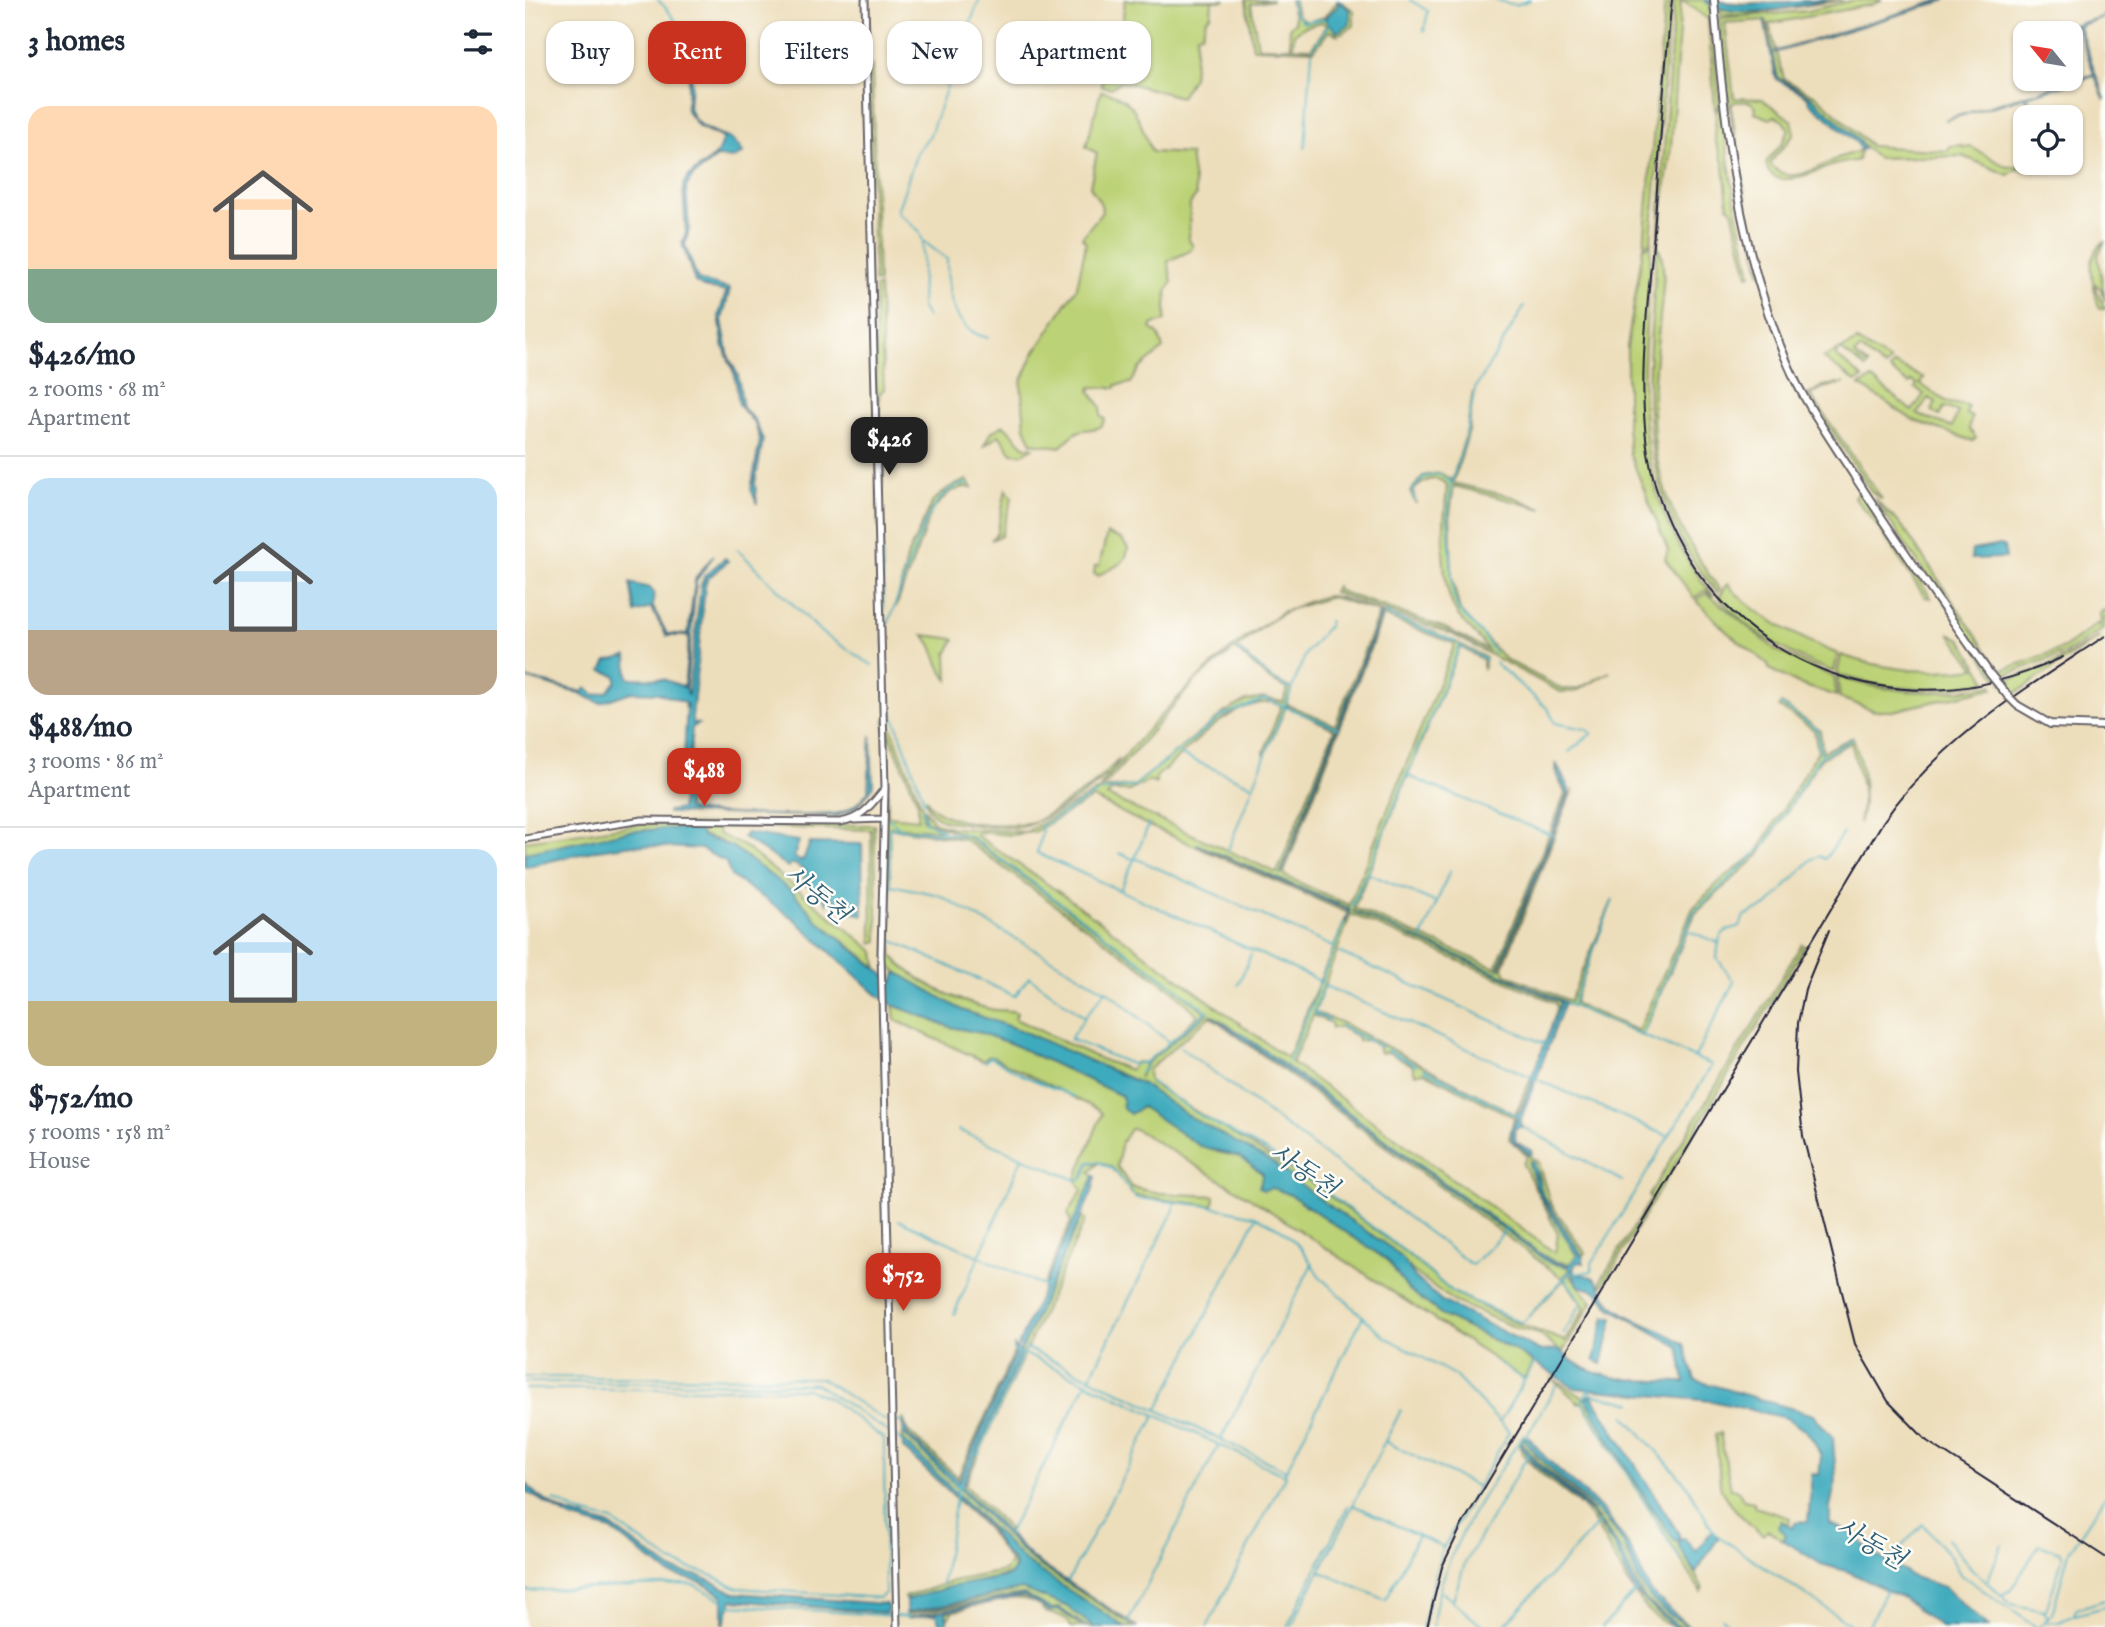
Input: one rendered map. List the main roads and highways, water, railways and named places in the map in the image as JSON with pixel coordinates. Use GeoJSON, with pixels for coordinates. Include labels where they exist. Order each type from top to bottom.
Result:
{"type":"FeatureCollection","features":[{"type":"Feature","properties":{"kind":"main road"},"geometry":{"type":"LineString","coordinates":[[865,0],[885,788],[882,819],[881,954],[897,1627]]}},
{"type":"Feature","properties":{"kind":"main road"},"geometry":{"type":"LineString","coordinates":[[1714,0],[1741,207],[1756,274],[1775,331],[1805,400],[1990,674],[2008,696],[2017,705],[2050,724],[2105,726]]}},
{"type":"Feature","properties":{"kind":"main road"},"geometry":{"type":"LineString","coordinates":[[854,820],[870,807],[885,788]]}},
{"type":"Feature","properties":{"kind":"main road"},"geometry":{"type":"LineString","coordinates":[[525,839],[642,820],[882,819]]}},
{"type":"Feature","properties":{"kind":"water"},"geometry":{"type":"Polygon","coordinates":[[[1337,0],[1350,10],[1350,24],[1337,32],[1324,19],[1338,6],[1337,0]]]}},
{"type":"Feature","properties":{"kind":"water"},"geometry":{"type":"Polygon","coordinates":[[[1704,0],[1743,4],[1828,0],[1782,9],[1746,12],[1715,7],[1704,0]]]}},
{"type":"Feature","properties":{"kind":"water"},"geometry":{"type":"Polygon","coordinates":[[[1947,0],[1774,53],[1775,52],[1947,0]]]}},
{"type":"Feature","properties":{"kind":"water"},"geometry":{"type":"Polygon","coordinates":[[[1764,19],[1778,78],[1810,96],[1858,139],[1864,149],[1860,150],[1857,143],[1810,103],[1807,96],[1776,79],[1764,19]]]}},
{"type":"Feature","properties":{"kind":"water"},"geometry":{"type":"Polygon","coordinates":[[[2083,37],[2105,100],[2095,76],[2083,80],[2094,74],[2083,37]]]}},
{"type":"Feature","properties":{"kind":"water"},"geometry":{"type":"Polygon","coordinates":[[[688,84],[692,84],[689,109],[697,122],[734,142],[743,153],[734,158],[717,157],[692,177],[686,188],[689,229],[685,245],[698,280],[730,289],[722,320],[729,358],[738,375],[743,408],[755,420],[763,440],[755,483],[757,504],[751,489],[760,440],[755,424],[739,405],[735,376],[723,345],[719,315],[726,292],[703,287],[695,282],[682,243],[686,233],[683,186],[689,176],[717,154],[723,138],[699,127],[686,110],[688,84]]]}},
{"type":"Feature","properties":{"kind":"water"},"geometry":{"type":"Polygon","coordinates":[[[2044,91],[2027,96],[2030,105],[2025,97],[1945,120],[2044,91]]]}},
{"type":"Feature","properties":{"kind":"water"},"geometry":{"type":"Polygon","coordinates":[[[2004,546],[2006,558],[1971,559],[1972,550],[2004,546]]]}},
{"type":"Feature","properties":{"kind":"water"},"geometry":{"type":"Polygon","coordinates":[[[714,555],[696,581],[686,688],[688,696],[701,585],[705,575],[725,558],[728,561],[707,579],[705,586],[692,717],[692,723],[698,724],[692,727],[687,809],[747,814],[668,813],[681,809],[687,703],[685,709],[684,702],[658,693],[631,692],[600,703],[581,694],[525,678],[583,692],[586,688],[595,695],[607,692],[616,682],[616,676],[602,670],[607,661],[627,656],[628,678],[663,679],[684,687],[689,636],[667,636],[651,608],[635,613],[630,583],[650,588],[654,593],[653,607],[667,634],[688,634],[696,577],[714,555]]]}},
{"type":"Feature","properties":{"kind":"water"},"geometry":{"type":"Polygon","coordinates":[[[1381,613],[1383,613],[1280,875],[1381,613]]]}},
{"type":"Feature","properties":{"kind":"water"},"geometry":{"type":"Polygon","coordinates":[[[871,735],[873,787],[858,806],[838,816],[794,815],[843,812],[863,798],[868,792],[871,735]]]}},
{"type":"Feature","properties":{"kind":"water"},"geometry":{"type":"Polygon","coordinates":[[[1556,763],[1569,789],[1569,796],[1498,970],[1567,795],[1556,763]]]}},
{"type":"Feature","properties":{"kind":"water"},"geometry":{"type":"Polygon","coordinates":[[[699,829],[702,836],[733,847],[794,893],[817,920],[893,982],[896,973],[900,974],[962,1010],[1022,1031],[1142,1084],[1187,1115],[1275,1164],[1392,1249],[1403,1259],[1415,1277],[1442,1301],[1541,1351],[1560,1350],[1573,1361],[1602,1375],[1635,1380],[1685,1382],[1679,1347],[1612,1309],[1596,1291],[1579,1286],[1568,1267],[1550,1263],[1538,1255],[1211,1015],[1245,1036],[1535,1250],[1552,1261],[1568,1265],[1577,1256],[1539,1194],[1529,1163],[1533,1161],[1543,1196],[1582,1256],[1584,1263],[1577,1262],[1573,1269],[1577,1275],[1586,1275],[1596,1280],[1609,1301],[1623,1313],[1684,1344],[1695,1380],[1814,1415],[1833,1438],[1836,1480],[1830,1507],[1830,1524],[1856,1534],[1871,1551],[1906,1571],[1908,1575],[1944,1587],[1989,1627],[1941,1627],[1903,1598],[1849,1572],[1821,1564],[1783,1540],[1786,1535],[1778,1526],[1781,1521],[1792,1528],[1796,1522],[1808,1521],[1812,1474],[1819,1475],[1821,1456],[1807,1432],[1786,1418],[1712,1401],[1575,1388],[1512,1349],[1445,1317],[1408,1289],[1387,1260],[1289,1194],[1259,1187],[1263,1174],[1240,1157],[1200,1146],[1142,1107],[1130,1114],[1123,1109],[1122,1096],[1012,1044],[981,1033],[950,1027],[893,1005],[876,994],[793,918],[731,876],[726,862],[701,849],[634,845],[597,850],[525,867],[525,853],[629,831],[699,829]]]}},
{"type":"Feature","properties":{"kind":"water"},"geometry":{"type":"Polygon","coordinates":[[[746,833],[799,841],[794,857],[800,861],[803,860],[810,843],[862,844],[863,915],[847,911],[832,898],[827,904],[825,899],[803,882],[806,871],[792,863],[788,867],[743,837],[746,833]]]}},
{"type":"Feature","properties":{"kind":"water"},"geometry":{"type":"Polygon","coordinates":[[[1196,844],[1350,909],[1345,923],[1348,910],[1196,844]]]}},
{"type":"Feature","properties":{"kind":"water"},"geometry":{"type":"Polygon","coordinates":[[[1353,911],[1565,1002],[1520,1122],[1522,1127],[1518,1126],[1514,1131],[1516,1142],[1532,1151],[1531,1155],[1512,1141],[1511,1129],[1518,1118],[1515,1115],[1521,1112],[1532,1083],[1531,1078],[1561,1002],[1353,911]]]}},
{"type":"Feature","properties":{"kind":"water"},"geometry":{"type":"Polygon","coordinates":[[[1094,1176],[1096,1177],[1092,1192],[1022,1348],[1018,1345],[1094,1176]]]}},
{"type":"Feature","properties":{"kind":"water"},"geometry":{"type":"Polygon","coordinates":[[[1605,1317],[1613,1318],[1602,1364],[1594,1360],[1605,1317]]]}},
{"type":"Feature","properties":{"kind":"water"},"geometry":{"type":"Polygon","coordinates":[[[1014,1346],[1021,1351],[962,1487],[1033,1559],[1138,1627],[1031,1560],[903,1433],[903,1420],[908,1435],[959,1482],[1015,1354],[1014,1346]]]}},
{"type":"Feature","properties":{"kind":"water"},"geometry":{"type":"Polygon","coordinates":[[[1592,1396],[1679,1534],[1679,1540],[1684,1538],[1696,1551],[1712,1531],[1718,1538],[1696,1573],[1678,1546],[1680,1543],[1675,1541],[1618,1454],[1586,1399],[1592,1396]]]}},
{"type":"Feature","properties":{"kind":"water"},"geometry":{"type":"Polygon","coordinates":[[[1527,1435],[1545,1457],[1603,1510],[1629,1546],[1650,1591],[1687,1625],[1654,1602],[1644,1590],[1626,1548],[1612,1528],[1535,1452],[1524,1438],[1527,1435]]]}},
{"type":"Feature","properties":{"kind":"water"},"geometry":{"type":"Polygon","coordinates":[[[902,1439],[1026,1562],[1125,1627],[1094,1627],[1066,1606],[1022,1589],[906,1613],[906,1600],[949,1587],[1009,1576],[1015,1568],[1014,1561],[1002,1550],[990,1529],[903,1448],[902,1439]]]}},
{"type":"Feature","properties":{"kind":"water"},"geometry":{"type":"Polygon","coordinates":[[[1521,1441],[1535,1461],[1589,1508],[1620,1549],[1641,1596],[1679,1627],[1674,1627],[1636,1593],[1615,1548],[1591,1512],[1533,1463],[1519,1443],[1521,1441]]]}},
{"type":"Feature","properties":{"kind":"water"},"geometry":{"type":"Polygon","coordinates":[[[525,1482],[537,1495],[563,1511],[611,1526],[672,1570],[700,1576],[735,1593],[886,1604],[888,1609],[886,1613],[732,1600],[723,1627],[723,1596],[701,1582],[669,1574],[611,1530],[571,1518],[527,1492],[525,1482]]]}},
{"type":"Feature","properties":{"kind":"water"},"geometry":{"type":"Polygon","coordinates":[[[1024,1594],[1051,1609],[1059,1608],[1087,1627],[1059,1610],[1049,1611],[1024,1596],[946,1611],[947,1627],[941,1627],[936,1614],[907,1618],[1024,1594]]]}},
{"type":"Feature","properties":{"kind":"waterway"},"geometry":{"type":"LineString","coordinates":[[658,0],[675,21]]}},
{"type":"Feature","properties":{"kind":"waterway"},"geometry":{"type":"LineString","coordinates":[[971,21],[979,0]]}},
{"type":"Feature","properties":{"kind":"waterway"},"geometry":{"type":"LineString","coordinates":[[1292,0],[1295,14],[1303,22],[1324,19]]}},
{"type":"Feature","properties":{"kind":"waterway"},"geometry":{"type":"LineString","coordinates":[[1410,0],[1428,11],[1424,31]]}},
{"type":"Feature","properties":{"kind":"waterway"},"geometry":{"type":"LineString","coordinates":[[1495,0],[1515,5],[1530,0]]}},
{"type":"Feature","properties":{"kind":"waterway"},"geometry":{"type":"LineString","coordinates":[[1313,48],[1330,23]]}},
{"type":"Feature","properties":{"kind":"waterway"},"geometry":{"type":"LineString","coordinates":[[1305,148],[1312,52]]}},
{"type":"Feature","properties":{"kind":"waterway"},"geometry":{"type":"LineString","coordinates":[[948,84],[930,135],[917,152],[897,212],[919,231],[923,241],[947,259],[950,296],[959,318],[976,334],[988,338]]}},
{"type":"Feature","properties":{"kind":"waterway"},"geometry":{"type":"LineString","coordinates":[[923,242],[921,307],[928,318]]}},
{"type":"Feature","properties":{"kind":"waterway"},"geometry":{"type":"LineString","coordinates":[[1495,653],[1482,634],[1459,611],[1453,594],[1448,514],[1451,483],[1464,444],[1475,389],[1524,307]]}},
{"type":"Feature","properties":{"kind":"waterway"},"geometry":{"type":"LineString","coordinates":[[1412,491],[1424,477],[1440,474],[1450,482]]}},
{"type":"Feature","properties":{"kind":"waterway"},"geometry":{"type":"LineString","coordinates":[[881,481],[885,690]]}},
{"type":"Feature","properties":{"kind":"waterway"},"geometry":{"type":"LineString","coordinates":[[886,628],[916,543],[927,520],[939,501],[952,488],[968,484]]}},
{"type":"Feature","properties":{"kind":"waterway"},"geometry":{"type":"LineString","coordinates":[[1412,492],[1415,501]]}},
{"type":"Feature","properties":{"kind":"waterway"},"geometry":{"type":"LineString","coordinates":[[737,549],[823,634],[872,665]]}},
{"type":"Feature","properties":{"kind":"waterway"},"geometry":{"type":"LineString","coordinates":[[1385,614],[1456,642]]}},
{"type":"Feature","properties":{"kind":"waterway"},"geometry":{"type":"LineString","coordinates":[[1227,852],[1306,653],[1329,625],[1329,621]]}},
{"type":"Feature","properties":{"kind":"waterway"},"geometry":{"type":"LineString","coordinates":[[1437,903],[1367,873],[1460,645],[1486,660]]}},
{"type":"Feature","properties":{"kind":"waterway"},"geometry":{"type":"LineString","coordinates":[[1237,649],[1271,678],[1289,688]]}},
{"type":"Feature","properties":{"kind":"waterway"},"geometry":{"type":"LineString","coordinates":[[1495,663],[1548,709],[1555,723],[1592,733],[1569,752]]}},
{"type":"Feature","properties":{"kind":"waterway"},"geometry":{"type":"LineString","coordinates":[[885,692],[925,803]]}},
{"type":"Feature","properties":{"kind":"waterway"},"geometry":{"type":"LineString","coordinates":[[1101,791],[1134,786],[1222,716],[1265,699],[1338,728]]}},
{"type":"Feature","properties":{"kind":"waterway"},"geometry":{"type":"LineString","coordinates":[[1781,705],[1817,729],[1821,754]]}},
{"type":"Feature","properties":{"kind":"waterway"},"geometry":{"type":"LineString","coordinates":[[1642,1034],[1694,912],[1765,845],[1819,758],[1853,738]]}},
{"type":"Feature","properties":{"kind":"waterway"},"geometry":{"type":"LineString","coordinates":[[1179,754],[1251,785]]}},
{"type":"Feature","properties":{"kind":"waterway"},"geometry":{"type":"LineString","coordinates":[[1408,776],[1551,835]]}},
{"type":"Feature","properties":{"kind":"waterway"},"geometry":{"type":"LineString","coordinates":[[1042,826],[1097,793]]}},
{"type":"Feature","properties":{"kind":"waterway"},"geometry":{"type":"LineString","coordinates":[[923,809],[925,822],[943,830]]}},
{"type":"Feature","properties":{"kind":"waterway"},"geometry":{"type":"LineString","coordinates":[[888,818],[900,828]]}},
{"type":"Feature","properties":{"kind":"waterway"},"geometry":{"type":"LineString","coordinates":[[1149,824],[1135,858],[1335,948]]}},
{"type":"Feature","properties":{"kind":"waterway"},"geometry":{"type":"LineString","coordinates":[[1040,827],[1042,831],[1037,853],[1322,982]]}},
{"type":"Feature","properties":{"kind":"waterway"},"geometry":{"type":"LineString","coordinates":[[966,835],[889,828],[891,940],[1015,996],[1029,977],[1085,1017],[1106,990],[1170,1043]]}},
{"type":"Feature","properties":{"kind":"waterway"},"geometry":{"type":"LineString","coordinates":[[1695,1057],[1734,982],[1717,958],[1721,936],[1740,926],[1744,916],[1767,906],[1811,860],[1819,856],[1825,859],[1843,833]]}},
{"type":"Feature","properties":{"kind":"waterway"},"geometry":{"type":"LineString","coordinates":[[971,838],[1209,1012]]}},
{"type":"Feature","properties":{"kind":"waterway"},"geometry":{"type":"LineString","coordinates":[[1119,853],[1133,859]]}},
{"type":"Feature","properties":{"kind":"waterway"},"geometry":{"type":"LineString","coordinates":[[1120,890],[1135,858]]}},
{"type":"Feature","properties":{"kind":"waterway"},"geometry":{"type":"LineString","coordinates":[[1422,938],[1450,870]]}},
{"type":"Feature","properties":{"kind":"waterway"},"geometry":{"type":"LineString","coordinates":[[1352,906],[1366,874]]}},
{"type":"Feature","properties":{"kind":"waterway"},"geometry":{"type":"LineString","coordinates":[[891,885],[939,895],[1105,990]]}},
{"type":"Feature","properties":{"kind":"waterway"},"geometry":{"type":"LineString","coordinates":[[1573,1003],[1613,900]]}},
{"type":"Feature","properties":{"kind":"waterway"},"geometry":{"type":"LineString","coordinates":[[1289,1062],[1344,923]]}},
{"type":"Feature","properties":{"kind":"waterway"},"geometry":{"type":"LineString","coordinates":[[1686,930],[1719,943]]}},
{"type":"Feature","properties":{"kind":"waterway"},"geometry":{"type":"LineString","coordinates":[[1338,952],[1545,1044]]}},
{"type":"Feature","properties":{"kind":"waterway"},"geometry":{"type":"LineString","coordinates":[[1238,985],[1251,954]]}},
{"type":"Feature","properties":{"kind":"waterway"},"geometry":{"type":"LineString","coordinates":[[1329,1020],[1314,1013],[1325,986],[1531,1077]]}},
{"type":"Feature","properties":{"kind":"waterway"},"geometry":{"type":"LineString","coordinates":[[1566,1003],[1712,1065],[1592,1263],[1592,1271],[1576,1274]]}},
{"type":"Feature","properties":{"kind":"waterway"},"geometry":{"type":"LineString","coordinates":[[1141,1073],[1146,1062],[1206,1012]]}},
{"type":"Feature","properties":{"kind":"waterway"},"geometry":{"type":"LineString","coordinates":[[1085,1017],[1070,1039],[1131,1064],[1146,1062]]}},
{"type":"Feature","properties":{"kind":"waterway"},"geometry":{"type":"LineString","coordinates":[[1340,1026],[1382,1047]]}},
{"type":"Feature","properties":{"kind":"waterway","name":"사동천"},"geometry":{"type":"LineString","coordinates":[[1180,1047],[1472,1265],[1507,1229]]}},
{"type":"Feature","properties":{"kind":"waterway"},"geometry":{"type":"LineString","coordinates":[[1387,1050],[1416,1065]]}},
{"type":"Feature","properties":{"kind":"waterway"},"geometry":{"type":"LineString","coordinates":[[985,1062],[990,1057],[1024,1076],[1075,1097]]}},
{"type":"Feature","properties":{"kind":"waterway"},"geometry":{"type":"LineString","coordinates":[[1424,1069],[1516,1115]]}},
{"type":"Feature","properties":{"kind":"waterway"},"geometry":{"type":"LineString","coordinates":[[1536,1079],[1668,1136]]}},
{"type":"Feature","properties":{"kind":"waterway","name":"사동천"},"geometry":{"type":"LineString","coordinates":[[1150,1081],[1194,1112],[1268,1152],[1313,1182],[1407,1253],[1451,1291],[1522,1323],[1570,1272]]}},
{"type":"Feature","properties":{"kind":"waterway"},"geometry":{"type":"LineString","coordinates":[[1523,1127],[1622,1181]]}},
{"type":"Feature","properties":{"kind":"waterway"},"geometry":{"type":"LineString","coordinates":[[958,1130],[1076,1180],[1083,1178],[1089,1162],[1099,1162],[1113,1169],[1136,1198],[1209,1206],[1255,1216],[1282,1230],[1302,1249],[1320,1277],[1384,1336],[1454,1375],[1509,1432],[1441,1552],[1422,1627]]}},
{"type":"Feature","properties":{"kind":"waterway"},"geometry":{"type":"LineString","coordinates":[[954,1314],[1022,1158]]}},
{"type":"Feature","properties":{"kind":"waterway"},"geometry":{"type":"LineString","coordinates":[[1090,1377],[1174,1210],[1174,1204]]}},
{"type":"Feature","properties":{"kind":"waterway"},"geometry":{"type":"LineString","coordinates":[[1158,1409],[1256,1218]]}},
{"type":"Feature","properties":{"kind":"waterway"},"geometry":{"type":"LineString","coordinates":[[899,1220],[1046,1287]]}},
{"type":"Feature","properties":{"kind":"waterway"},"geometry":{"type":"LineString","coordinates":[[1221,1439],[1312,1264]]}},
{"type":"Feature","properties":{"kind":"waterway"},"geometry":{"type":"LineString","coordinates":[[1563,1334],[1582,1302],[1565,1279]]}},
{"type":"Feature","properties":{"kind":"waterway"},"geometry":{"type":"LineString","coordinates":[[979,1454],[1023,1353],[1284,1475],[1363,1316]]}},
{"type":"Feature","properties":{"kind":"waterway"},"geometry":{"type":"LineString","coordinates":[[1026,1348],[1285,1470]]}},
{"type":"Feature","properties":{"kind":"waterway"},"geometry":{"type":"LineString","coordinates":[[1497,1362],[1524,1380]]}},
{"type":"Feature","properties":{"kind":"waterway"},"geometry":{"type":"LineString","coordinates":[[1501,1420],[1535,1362]]}},
{"type":"Feature","properties":{"kind":"waterway"},"geometry":{"type":"LineString","coordinates":[[525,1377],[821,1378],[884,1420],[902,1422]]}},
{"type":"Feature","properties":{"kind":"waterway"},"geometry":{"type":"LineString","coordinates":[[525,1382],[816,1384],[890,1433]]}},
{"type":"Feature","properties":{"kind":"waterway"},"geometry":{"type":"LineString","coordinates":[[1008,1534],[1086,1384]]}},
{"type":"Feature","properties":{"kind":"waterway"},"geometry":{"type":"LineString","coordinates":[[1526,1437],[1556,1386]]}},
{"type":"Feature","properties":{"kind":"waterway"},"geometry":{"type":"LineString","coordinates":[[525,1389],[807,1389],[829,1398],[884,1439],[885,1593],[880,1598],[738,1588],[708,1574],[671,1562],[613,1521],[578,1512],[554,1500]]}},
{"type":"Feature","properties":{"kind":"waterway"},"geometry":{"type":"LineString","coordinates":[[1589,1389],[1582,1402],[1681,1561]]}},
{"type":"Feature","properties":{"kind":"waterway"},"geometry":{"type":"LineString","coordinates":[[1591,1390],[1590,1394],[1632,1403]]}},
{"type":"Feature","properties":{"kind":"waterway"},"geometry":{"type":"LineString","coordinates":[[1291,1627],[1401,1410]]}},
{"type":"Feature","properties":{"kind":"waterway"},"geometry":{"type":"LineString","coordinates":[[1068,1581],[1155,1416]]}},
{"type":"Feature","properties":{"kind":"waterway"},"geometry":{"type":"LineString","coordinates":[[1625,1416],[1686,1484],[1715,1534],[1854,1627]]}},
{"type":"Feature","properties":{"kind":"waterway"},"geometry":{"type":"LineString","coordinates":[[1433,1627],[1437,1601],[1454,1550],[1480,1501],[1524,1434]]}},
{"type":"Feature","properties":{"kind":"waterway"},"geometry":{"type":"LineString","coordinates":[[895,1436],[904,1444]]}},
{"type":"Feature","properties":{"kind":"waterway"},"geometry":{"type":"LineString","coordinates":[[1386,1442],[1478,1487]]}},
{"type":"Feature","properties":{"kind":"waterway"},"geometry":{"type":"LineString","coordinates":[[1128,1622],[1218,1446]]}},
{"type":"Feature","properties":{"kind":"waterway"},"geometry":{"type":"LineString","coordinates":[[1453,1600],[1465,1563],[1528,1455]]}},
{"type":"Feature","properties":{"kind":"waterway"},"geometry":{"type":"LineString","coordinates":[[1207,1627],[1285,1476]]}},
{"type":"Feature","properties":{"kind":"waterway"},"geometry":{"type":"LineString","coordinates":[[942,1585],[958,1486]]}},
{"type":"Feature","properties":{"kind":"waterway"},"geometry":{"type":"LineString","coordinates":[[2039,1627],[2052,1614],[2069,1552],[2105,1497]]}},
{"type":"Feature","properties":{"kind":"waterway"},"geometry":{"type":"LineString","coordinates":[[1353,1505],[1443,1547]]}},
{"type":"Feature","properties":{"kind":"waterway"},"geometry":{"type":"LineString","coordinates":[[1287,1627],[1348,1506]]}},
{"type":"Feature","properties":{"kind":"waterway"},"geometry":{"type":"LineString","coordinates":[[1503,1627],[1599,1523]]}},
{"type":"Feature","properties":{"kind":"waterway","name":"사동천"},"geometry":{"type":"LineString","coordinates":[[1888,1561],[1923,1524],[1950,1556],[1960,1574],[2036,1627]]}},
{"type":"Feature","properties":{"kind":"waterway"},"geometry":{"type":"LineString","coordinates":[[1319,1571],[1386,1600],[1418,1535]]}},
{"type":"Feature","properties":{"kind":"waterway"},"geometry":{"type":"LineString","coordinates":[[1947,1539],[1972,1569],[2011,1604],[2044,1611],[2048,1619]]}},
{"type":"Feature","properties":{"kind":"waterway"},"geometry":{"type":"LineString","coordinates":[[1988,1580],[2002,1544]]}},
{"type":"Feature","properties":{"kind":"waterway"},"geometry":{"type":"LineString","coordinates":[[2001,1595],[2011,1590],[2039,1545],[2060,1552],[2063,1557],[2045,1613]]}},
{"type":"Feature","properties":{"kind":"waterway"},"geometry":{"type":"LineString","coordinates":[[525,1591],[685,1584],[695,1585],[726,1602]]}},
{"type":"Feature","properties":{"kind":"waterway"},"geometry":{"type":"LineString","coordinates":[[1868,1627],[1886,1591]]}},
{"type":"Feature","properties":{"kind":"waterway"},"geometry":{"type":"LineString","coordinates":[[1442,1592],[1483,1627]]}},
{"type":"Feature","properties":{"kind":"waterway"},"geometry":{"type":"LineString","coordinates":[[1602,1627],[1635,1592]]}},
{"type":"Feature","properties":{"kind":"waterway"},"geometry":{"type":"LineString","coordinates":[[2046,1623],[2059,1622],[2074,1615],[2076,1609],[2105,1600]]}},
{"type":"Feature","properties":{"kind":"waterway"},"geometry":{"type":"LineString","coordinates":[[730,1605],[909,1617]]}},
{"type":"Feature","properties":{"kind":"waterway"},"geometry":{"type":"LineString","coordinates":[[2075,1615],[2105,1607]]}},
{"type":"Feature","properties":{"kind":"waterway"},"geometry":{"type":"LineString","coordinates":[[1722,1618],[1730,1627]]}},
{"type":"Feature","properties":{"kind":"railway"},"geometry":{"type":"LineString","coordinates":[[1672,0],[1643,399],[1648,453],[1656,489],[1687,557],[1734,613],[1762,637],[1794,657],[1828,672],[1858,681],[1887,687],[1947,689],[2005,679],[2063,657]]}},
{"type":"Feature","properties":{"kind":"railway"},"geometry":{"type":"LineString","coordinates":[[1427,1627],[1442,1567],[1462,1525],[1883,822],[1930,765],[1984,718],[2105,636]]}},
{"type":"Feature","properties":{"kind":"railway"},"geometry":{"type":"LineString","coordinates":[[1829,930],[1805,989],[1798,1023],[1796,1072],[1803,1136],[1855,1344],[1888,1401],[1927,1441],[2105,1557]]}}]}
